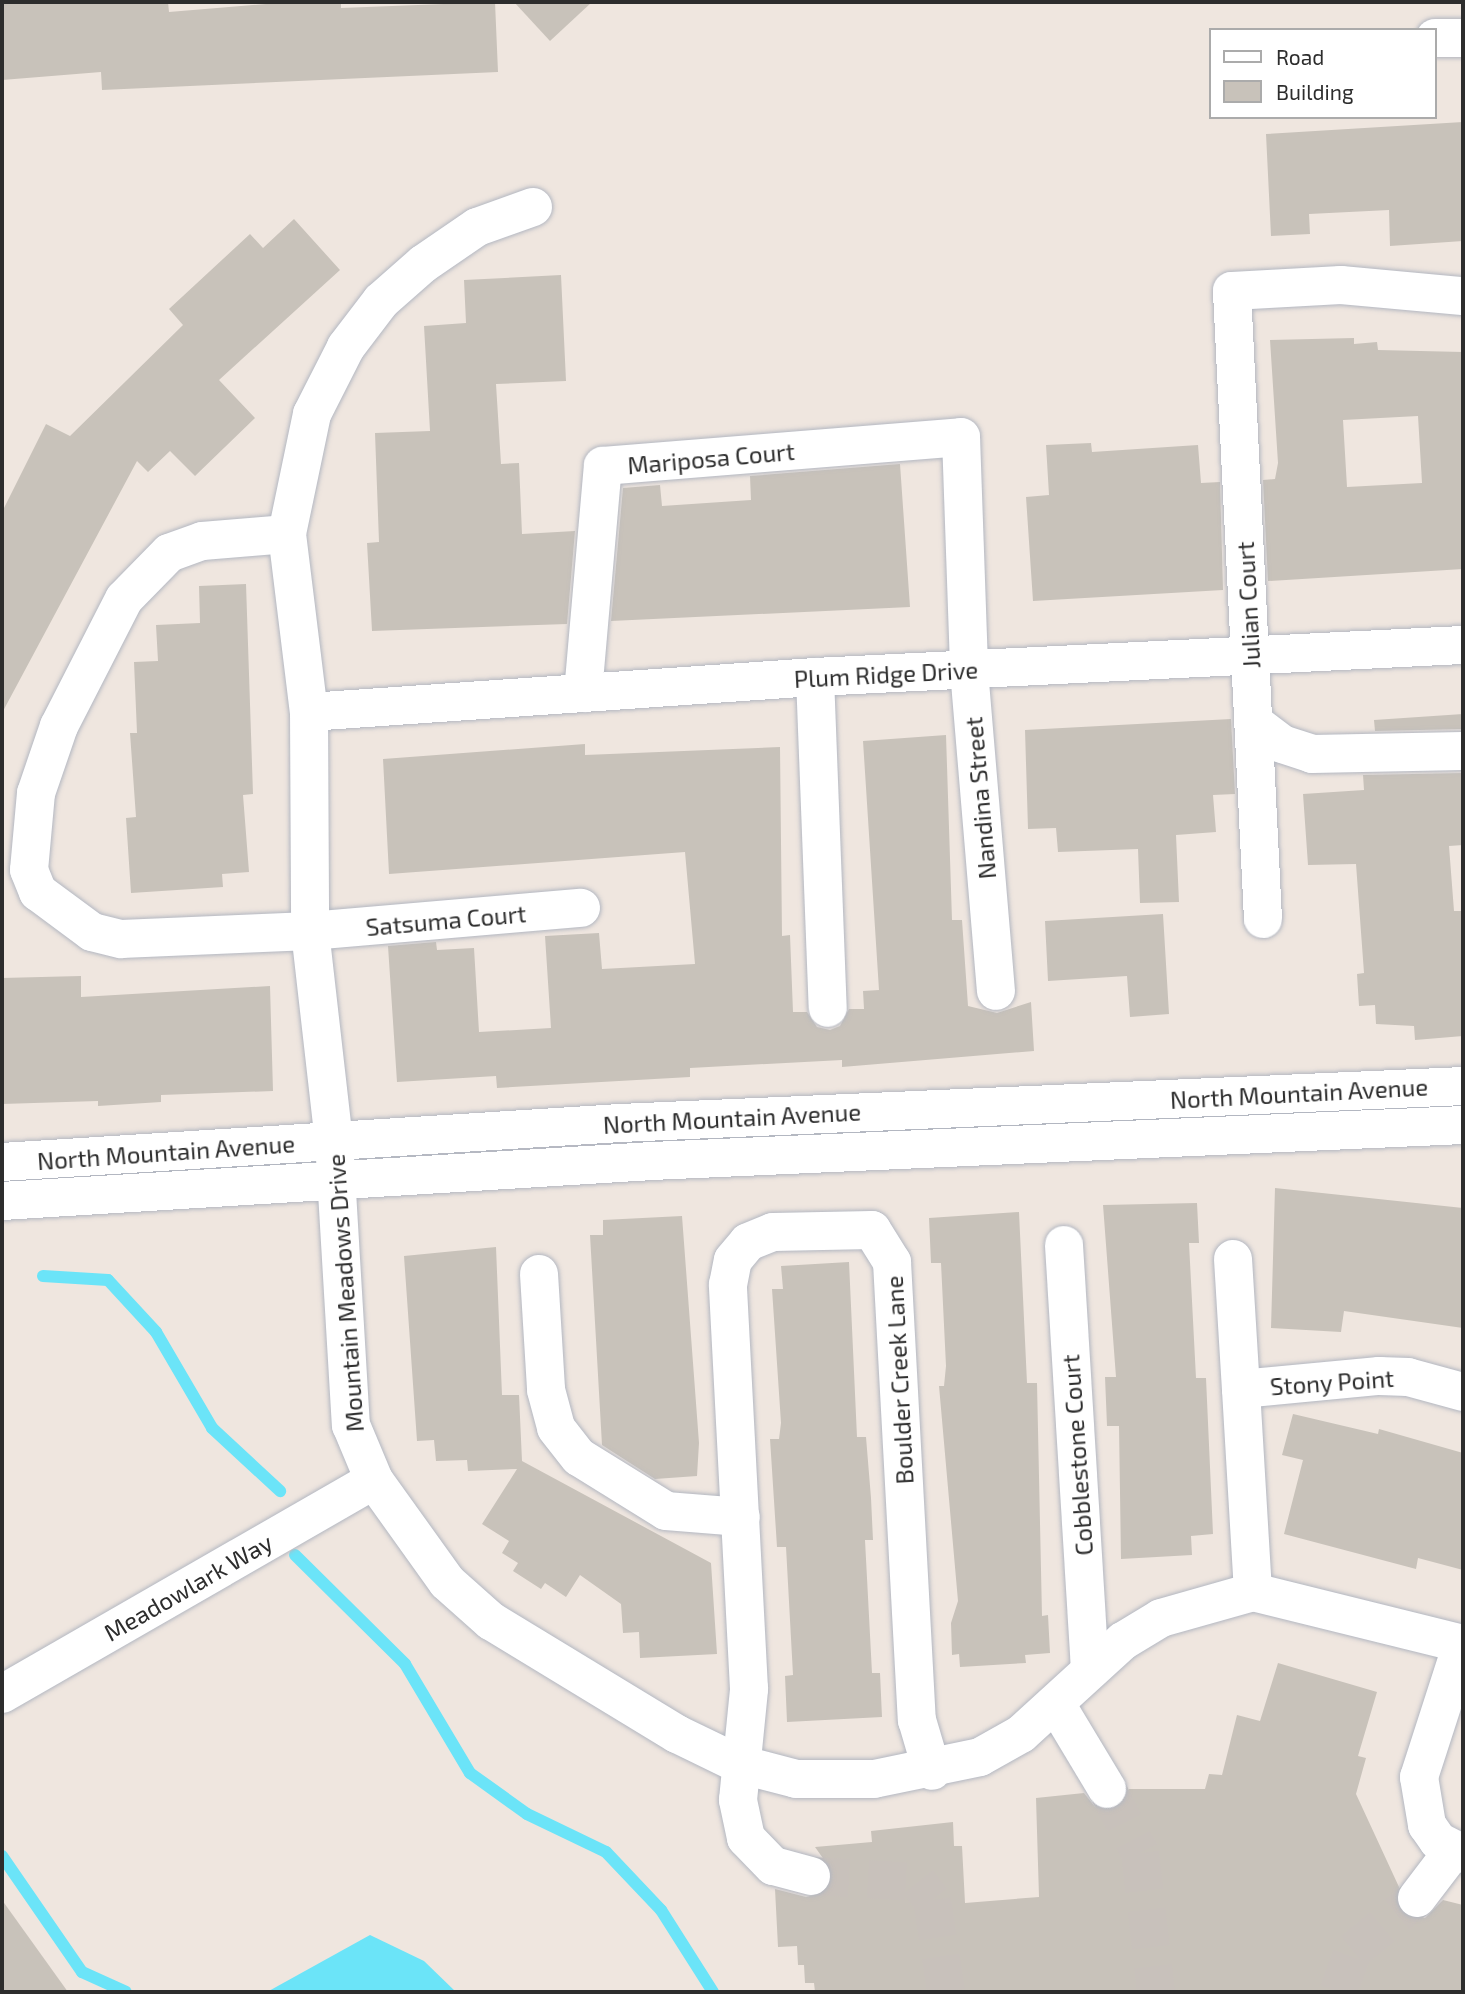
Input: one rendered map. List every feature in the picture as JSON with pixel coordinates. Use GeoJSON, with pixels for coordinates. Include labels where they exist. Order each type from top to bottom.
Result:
{"type":"FeatureCollection","features":[{"type":"Feature","properties":{"kind":"street"},"geometry":{"type":"LineString","coordinates":[[1437,38],[1463,38]]}},
{"type":"Feature","properties":{"kind":"street","name":"Mountain Meadows Drive"},"geometry":{"type":"LineString","coordinates":[[533,207],[477,227],[381,301],[346,347],[312,414],[287,534],[309,712],[310,931],[334,1141],[351,1424],[374,1480],[447,1583],[491,1621],[677,1734],[739,1764],[796,1779],[874,1779],[932,1771],[980,1757],[1021,1734],[1056,1704],[1090,1666],[1161,1618],[1253,1592],[1462,1644]]}},
{"type":"Feature","properties":{"kind":"street","name":"Julian Court"},"geometry":{"type":"LineString","coordinates":[[1264,919],[1232,292],[1341,285],[1463,296]]}},
{"type":"Feature","properties":{"kind":"street","name":"Nandina Street"},"geometry":{"type":"LineString","coordinates":[[961,437],[969,670],[996,991]]}},
{"type":"Feature","properties":{"kind":"street","name":"Mariposa Court"},"geometry":{"type":"LineString","coordinates":[[583,693],[603,467],[961,437]]}},
{"type":"Feature","properties":{"kind":"street","name":"Satsuma Court"},"geometry":{"type":"LineString","coordinates":[[287,534],[202,541],[169,553],[124,599],[59,726],[36,793],[29,870],[38,892],[55,909],[92,932],[121,939],[310,931],[582,908]]}},
{"type":"Feature","properties":{"kind":"street","name":"Plum Ridge Drive"},"geometry":{"type":"LineString","coordinates":[[309,712],[815,677],[1463,645]]}},
{"type":"Feature","properties":{"kind":"street"},"geometry":{"type":"LineString","coordinates":[[815,677],[828,1008]]}},
{"type":"Feature","properties":{"kind":"street"},"geometry":{"type":"LineString","coordinates":[[1253,722],[1282,744],[1312,754],[1463,751]]}},
{"type":"Feature","properties":{"kind":"street","name":"North Mountain Avenue"},"geometry":{"type":"LineString","coordinates":[[2,1162],[620,1123],[1463,1086]]}},
{"type":"Feature","properties":{"kind":"street","name":"North Mountain Avenue"},"geometry":{"type":"LineString","coordinates":[[2,1201],[337,1180],[1463,1125]]}},
{"type":"Feature","properties":{"kind":"street","name":"Boulder Creek Lane"},"geometry":{"type":"LineString","coordinates":[[811,1876],[773,1866],[746,1838],[738,1800],[739,1764],[749,1689],[728,1285],[733,1260],[748,1242],[773,1232],[872,1230],[892,1262],[917,1720],[932,1771]]}},
{"type":"Feature","properties":{"kind":"street","name":"Cobblestone Court"},"geometry":{"type":"LineString","coordinates":[[1064,1245],[1090,1666]]}},
{"type":"Feature","properties":{"kind":"street","name":"Stony Point"},"geometry":{"type":"LineString","coordinates":[[1233,1259],[1253,1592]]}},
{"type":"Feature","properties":{"kind":"street"},"geometry":{"type":"LineString","coordinates":[[540,1274],[546,1390],[556,1428],[579,1457],[666,1511],[741,1517]]}},
{"type":"Feature","properties":{"kind":"street","name":"Stony Point"},"geometry":{"type":"LineString","coordinates":[[1241,1389],[1379,1376],[1408,1377],[1463,1392]]}},
{"type":"Feature","properties":{"kind":"street","name":"Meadowlark Way"},"geometry":{"type":"LineString","coordinates":[[2,1694],[374,1480]]}},
{"type":"Feature","properties":{"kind":"street"},"geometry":{"type":"LineString","coordinates":[[1417,1898],[1458,1853],[1427,1825],[1419,1777],[1462,1644]]}},
{"type":"Feature","properties":{"kind":"street"},"geometry":{"type":"LineString","coordinates":[[1056,1704],[1107,1789]]}},
{"type":"Feature","properties":{"kind":"water"},"geometry":{"type":"Polygon","coordinates":[[[370,1935],[424,1961],[456,1992],[267,1992],[370,1935]]]}},
{"type":"Feature","properties":{"kind":"building"},"geometry":{"type":"Polygon","coordinates":[[[2,2],[168,2],[169,12],[290,2],[341,2],[341,8],[495,2],[498,72],[102,90],[101,72],[2,80],[2,2]]]}},
{"type":"Feature","properties":{"kind":"building"},"geometry":{"type":"Polygon","coordinates":[[[514,2],[592,2],[550,41],[514,2]]]}},
{"type":"Feature","properties":{"kind":"building"},"geometry":{"type":"Polygon","coordinates":[[[1463,122],[1463,241],[1390,246],[1389,210],[1309,214],[1310,234],[1271,236],[1266,134],[1463,122]]]}},
{"type":"Feature","properties":{"kind":"building"},"geometry":{"type":"Polygon","coordinates":[[[294,219],[340,270],[219,380],[255,418],[195,476],[170,451],[148,472],[137,461],[2,713],[2,512],[46,424],[70,436],[183,325],[169,309],[250,234],[263,248],[294,219]]]}},
{"type":"Feature","properties":{"kind":"building"},"geometry":{"type":"Polygon","coordinates":[[[561,275],[566,381],[496,384],[501,464],[519,463],[522,534],[575,531],[567,624],[372,631],[367,543],[379,542],[375,433],[430,431],[424,326],[466,323],[464,280],[561,275]]]}},
{"type":"Feature","properties":{"kind":"building"},"geometry":{"type":"Polygon","coordinates":[[[1354,338],[1354,344],[1377,342],[1378,350],[1463,352],[1463,569],[1268,581],[1263,480],[1275,479],[1278,463],[1270,340],[1354,338]],[[1418,416],[1343,420],[1347,487],[1422,483],[1418,416]]]}},
{"type":"Feature","properties":{"kind":"building"},"geometry":{"type":"Polygon","coordinates":[[[1091,443],[1092,452],[1198,445],[1201,483],[1220,482],[1223,590],[1033,601],[1026,497],[1049,495],[1046,445],[1091,443]]]}},
{"type":"Feature","properties":{"kind":"building"},"geometry":{"type":"Polygon","coordinates":[[[900,464],[910,607],[611,621],[623,488],[660,485],[662,506],[751,500],[750,476],[900,464]]]}},
{"type":"Feature","properties":{"kind":"building"},"geometry":{"type":"Polygon","coordinates":[[[246,584],[253,794],[243,795],[249,872],[222,874],[223,887],[131,893],[126,818],[136,817],[130,733],[137,733],[134,662],[158,661],[156,625],[200,623],[199,586],[246,584]]]}},
{"type":"Feature","properties":{"kind":"building"},"geometry":{"type":"Polygon","coordinates":[[[1463,714],[1463,729],[1375,731],[1374,720],[1463,714]]]}},
{"type":"Feature","properties":{"kind":"building"},"geometry":{"type":"Polygon","coordinates":[[[1231,719],[1235,794],[1213,795],[1216,832],[1176,835],[1179,902],[1140,903],[1138,849],[1058,852],[1056,828],[1028,829],[1025,730],[1231,719]]]}},
{"type":"Feature","properties":{"kind":"building"},"geometry":{"type":"Polygon","coordinates":[[[946,735],[952,920],[962,920],[968,1006],[997,1013],[1031,1002],[1034,1051],[842,1067],[842,1060],[690,1068],[690,1077],[497,1088],[496,1076],[397,1082],[388,946],[436,942],[437,950],[474,948],[479,1032],[551,1028],[545,936],[599,933],[602,969],[695,964],[685,852],[389,874],[383,759],[585,744],[585,755],[780,747],[782,936],[790,935],[793,1012],[807,1012],[817,1027],[830,1030],[840,1026],[849,1009],[864,1009],[863,991],[879,990],[863,741],[946,735]]]}},
{"type":"Feature","properties":{"kind":"building"},"geometry":{"type":"Polygon","coordinates":[[[1463,773],[1463,845],[1449,846],[1454,911],[1463,911],[1463,1036],[1415,1040],[1414,1026],[1376,1024],[1375,1005],[1359,1006],[1357,974],[1364,973],[1356,864],[1308,865],[1303,794],[1364,790],[1363,775],[1463,773]]]}},
{"type":"Feature","properties":{"kind":"building"},"geometry":{"type":"Polygon","coordinates":[[[1163,914],[1169,1014],[1130,1017],[1127,976],[1048,981],[1045,921],[1163,914]]]}},
{"type":"Feature","properties":{"kind":"building"},"geometry":{"type":"Polygon","coordinates":[[[81,976],[81,997],[270,986],[273,1091],[161,1095],[161,1102],[98,1106],[98,1101],[2,1104],[2,978],[81,976]]]}},
{"type":"Feature","properties":{"kind":"building"},"geometry":{"type":"Polygon","coordinates":[[[1275,1188],[1463,1208],[1463,1328],[1344,1311],[1341,1332],[1271,1328],[1275,1188]]]}},
{"type":"Feature","properties":{"kind":"building"},"geometry":{"type":"Polygon","coordinates":[[[1197,1203],[1199,1243],[1189,1243],[1196,1378],[1206,1378],[1213,1534],[1191,1536],[1192,1555],[1121,1559],[1119,1426],[1107,1426],[1105,1377],[1116,1377],[1103,1205],[1197,1203]]]}},
{"type":"Feature","properties":{"kind":"building"},"geometry":{"type":"Polygon","coordinates":[[[1019,1212],[1027,1383],[1037,1383],[1042,1616],[1048,1615],[1050,1653],[1025,1655],[1026,1663],[960,1667],[959,1654],[952,1655],[951,1623],[958,1601],[939,1386],[944,1386],[946,1366],[941,1263],[931,1263],[929,1218],[1019,1212]]]}},
{"type":"Feature","properties":{"kind":"building"},"geometry":{"type":"Polygon","coordinates":[[[682,1216],[699,1443],[697,1476],[655,1479],[602,1445],[590,1235],[603,1235],[603,1220],[682,1216]]]}},
{"type":"Feature","properties":{"kind":"building"},"geometry":{"type":"Polygon","coordinates":[[[496,1247],[502,1395],[519,1395],[522,1461],[711,1563],[717,1654],[640,1658],[639,1632],[623,1633],[621,1604],[580,1575],[566,1597],[545,1583],[541,1589],[513,1571],[518,1563],[502,1553],[509,1541],[482,1524],[517,1469],[468,1471],[467,1460],[436,1461],[434,1440],[417,1441],[404,1256],[496,1247]]]}},
{"type":"Feature","properties":{"kind":"building"},"geometry":{"type":"Polygon","coordinates":[[[849,1262],[857,1437],[866,1437],[871,1498],[873,1540],[865,1540],[872,1673],[880,1673],[882,1717],[787,1722],[785,1676],[793,1675],[786,1547],[777,1547],[770,1439],[779,1439],[781,1423],[772,1289],[783,1289],[781,1266],[849,1262]]]}},
{"type":"Feature","properties":{"kind":"building"},"geometry":{"type":"Polygon","coordinates":[[[1293,1414],[1378,1434],[1379,1429],[1463,1453],[1463,1570],[1418,1558],[1416,1569],[1284,1534],[1303,1460],[1282,1455],[1293,1414]]]}},
{"type":"Feature","properties":{"kind":"building"},"geometry":{"type":"Polygon","coordinates":[[[1278,1663],[1377,1692],[1358,1756],[1366,1758],[1356,1794],[1399,1887],[1397,1906],[1403,1915],[1425,1918],[1443,1900],[1463,1905],[1463,1992],[815,1992],[814,1983],[805,1983],[804,1965],[798,1965],[797,1946],[778,1947],[775,1889],[806,1897],[826,1892],[832,1871],[815,1847],[872,1842],[871,1831],[953,1822],[954,1846],[962,1846],[965,1903],[1039,1897],[1036,1798],[1084,1793],[1096,1808],[1108,1811],[1126,1800],[1129,1789],[1205,1789],[1209,1774],[1222,1775],[1237,1715],[1260,1721],[1278,1663]]]}},
{"type":"Feature","properties":{"kind":"building"},"geometry":{"type":"Polygon","coordinates":[[[2,1900],[68,1992],[2,1992],[2,1900]]]}},
{"type":"Feature","properties":{"kind":"waterway"},"geometry":{"type":"LineString","coordinates":[[43,1276],[108,1280],[156,1332],[212,1428],[280,1491]]}},
{"type":"Feature","properties":{"kind":"waterway"},"geometry":{"type":"LineString","coordinates":[[295,1555],[405,1664],[470,1773],[527,1814],[606,1852],[661,1910],[713,1992]]}},
{"type":"Feature","properties":{"kind":"waterway"},"geometry":{"type":"LineString","coordinates":[[2,1856],[82,1972],[126,1992]]}},
{"type":"Feature","properties":{"kind":"tunnel"},"geometry":{"type":"LineString","coordinates":[[1107,1789],[1140,1853],[1156,1992]]}},
{"type":"Feature","properties":{"kind":"tunnel"},"geometry":{"type":"LineString","coordinates":[[811,1876],[918,1882],[932,1900],[946,1992]]}},
{"type":"Feature","properties":{"kind":"tunnel"},"geometry":{"type":"LineString","coordinates":[[1338,1992],[1353,1951],[1417,1898]]}}]}
